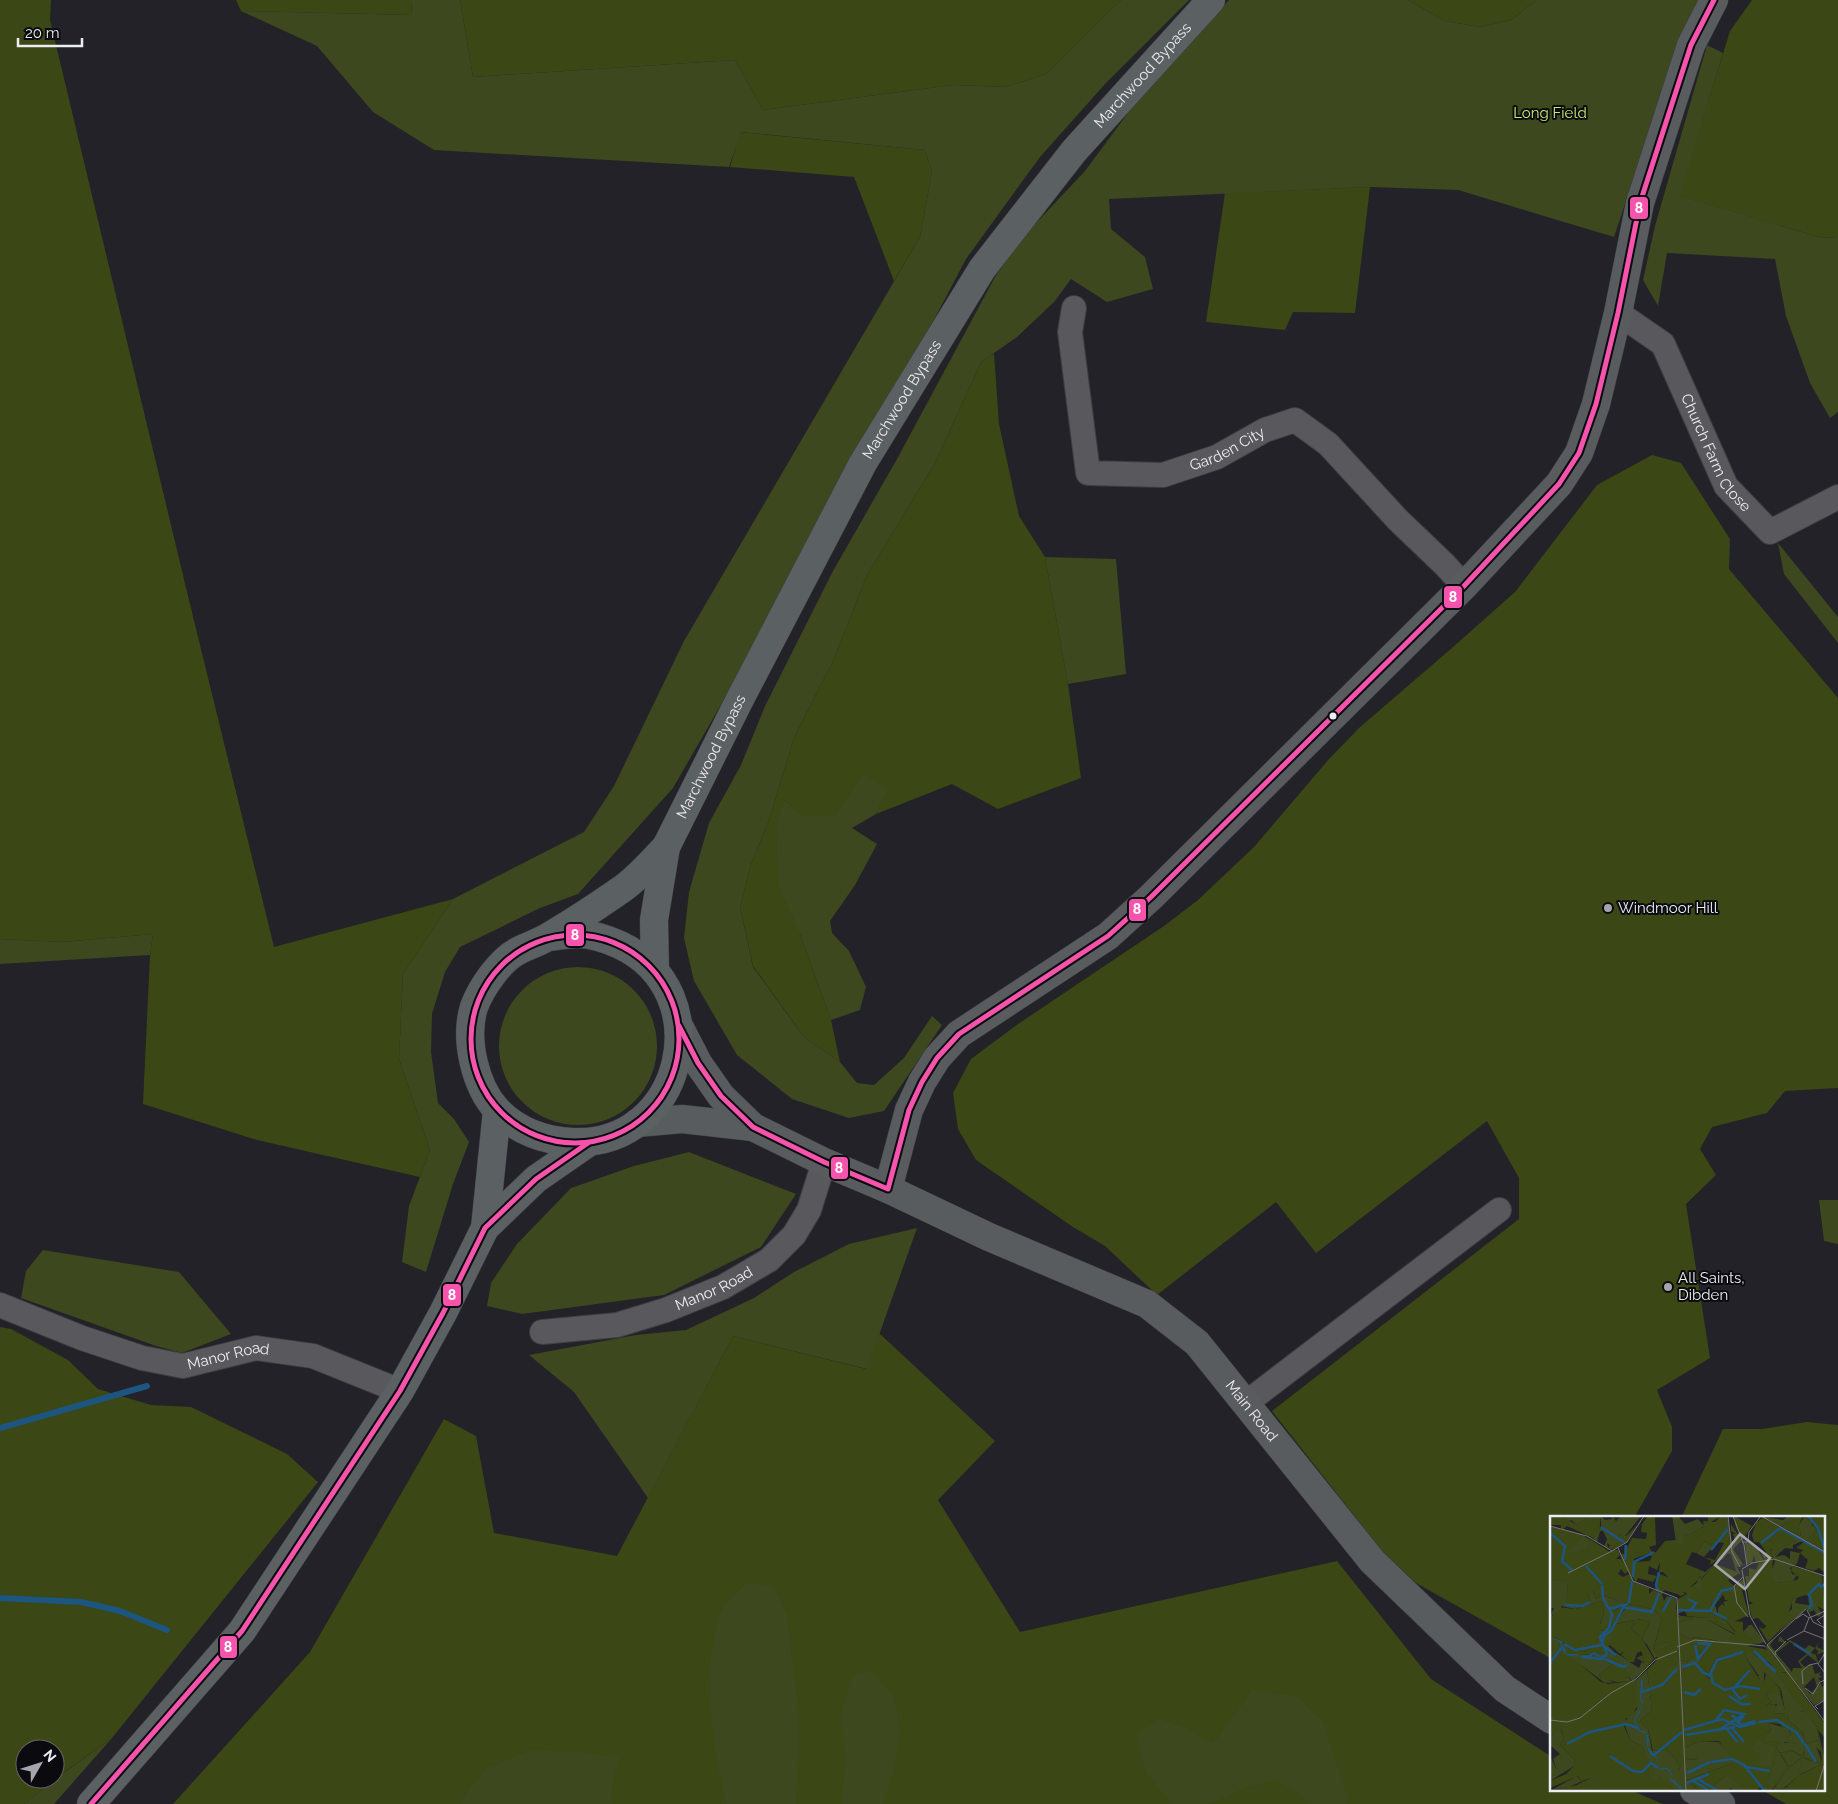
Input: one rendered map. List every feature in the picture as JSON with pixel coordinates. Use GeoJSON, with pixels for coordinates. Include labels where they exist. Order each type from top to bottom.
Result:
{"type":"FeatureCollection","features":[{"type":"Feature","properties":{"kind":"main road","name":"Marchwood Bypass"},"geometry":{"type":"LineString","coordinates":[[654,970],[654,920],[666,847],[739,700],[862,463],[982,269],[1074,151],[1211,0]]}},
{"type":"Feature","properties":{"kind":"main road","name":"Marchwood Bypass"},"geometry":{"type":"LineString","coordinates":[[549,937],[625,887],[666,847]]}},
{"type":"Feature","properties":{"kind":"main road"},"geometry":{"type":"LineString","coordinates":[[578,934],[606,938],[633,951],[654,970],[671,996],[679,1026],[679,1054],[671,1080],[657,1104],[637,1123],[614,1136],[588,1143],[555,1142],[523,1130],[497,1110],[478,1079],[470,1044],[474,1008],[490,976],[516,951],[549,937],[578,934]]}},
{"type":"Feature","properties":{"kind":"main road"},"geometry":{"type":"LineString","coordinates":[[485,1228],[497,1110]]}},
{"type":"Feature","properties":{"kind":"main road"},"geometry":{"type":"LineString","coordinates":[[91,1804],[242,1631],[400,1390],[443,1312],[485,1228],[536,1179],[588,1143]]}},
{"type":"Feature","properties":{"kind":"street"},"geometry":{"type":"LineString","coordinates":[[888,1189],[909,1110],[922,1082],[937,1058],[959,1034],[1108,936],[1151,898],[1464,586],[1559,484],[1579,453],[1596,404],[1618,313],[1640,203],[1691,45],[1714,0]]}},
{"type":"Feature","properties":{"kind":"street","name":"Garden City"},"geometry":{"type":"LineString","coordinates":[[1074,308],[1070,332],[1088,473],[1163,475],[1217,457],[1265,430],[1295,420],[1328,444],[1398,520],[1464,586]]}},
{"type":"Feature","properties":{"kind":"street","name":"Church Farm Close"},"geometry":{"type":"LineString","coordinates":[[1618,313],[1663,344],[1726,486],[1771,533],[1838,497]]}},
{"type":"Feature","properties":{"kind":"street","name":"Main Road"},"geometry":{"type":"LineString","coordinates":[[679,1026],[698,1063],[721,1096],[753,1127],[824,1162],[888,1189],[989,1237],[1146,1304],[1196,1343],[1372,1561],[1505,1689],[1550,1719]]}},
{"type":"Feature","properties":{"kind":"street","name":"Main Road"},"geometry":{"type":"LineString","coordinates":[[637,1123],[682,1119],[753,1127]]}},
{"type":"Feature","properties":{"kind":"street","name":"Manor Road"},"geometry":{"type":"LineString","coordinates":[[542,1332],[617,1325],[666,1310],[722,1287],[768,1260],[794,1235],[809,1210],[824,1162]]}},
{"type":"Feature","properties":{"kind":"street"},"geometry":{"type":"LineString","coordinates":[[1246,1403],[1499,1210]]}},
{"type":"Feature","properties":{"kind":"street","name":"Manor Road"},"geometry":{"type":"LineString","coordinates":[[0,1305],[82,1338],[142,1358],[183,1366],[256,1348],[313,1356],[400,1390]]}},
{"type":"Feature","properties":{"kind":"street"},"geometry":{"type":"LineString","coordinates":[[1698,1792],[1722,1804]]}},
{"type":"Feature","properties":{"kind":"green space"},"geometry":{"type":"Polygon","coordinates":[[[0,0],[51,0],[50,20],[274,947],[453,899],[403,974],[399,1059],[430,1150],[420,1177],[257,1140],[143,1104],[150,955],[153,934],[63,942],[0,939],[0,0]]]}},
{"type":"Feature","properties":{"kind":"green space"},"geometry":{"type":"Polygon","coordinates":[[[236,0],[411,0],[412,15],[241,11],[236,0]]]}},
{"type":"Feature","properties":{"kind":"green space"},"geometry":{"type":"Polygon","coordinates":[[[411,0],[460,0],[473,77],[735,60],[763,110],[953,85],[1006,87],[1046,74],[1121,0],[1189,0],[1105,84],[1040,157],[966,259],[899,386],[745,663],[673,788],[578,894],[540,908],[460,947],[445,972],[432,1014],[431,1052],[438,1103],[454,1119],[469,1142],[453,1184],[426,1272],[402,1262],[409,1206],[430,1150],[399,1059],[403,974],[453,899],[584,832],[614,786],[684,641],[920,237],[932,172],[925,150],[741,132],[729,167],[434,150],[373,112],[317,46],[241,11],[412,15],[411,0]]]}},
{"type":"Feature","properties":{"kind":"green space"},"geometry":{"type":"Polygon","coordinates":[[[460,0],[1121,0],[1046,74],[1006,87],[953,85],[763,110],[735,60],[473,77],[460,0]]]}},
{"type":"Feature","properties":{"kind":"green space","name":"Long Field"},"geometry":{"type":"Polygon","coordinates":[[[1229,0],[1408,0],[1445,21],[1480,27],[1511,20],[1537,0],[1700,0],[1661,95],[1614,237],[1458,190],[1370,187],[1109,199],[1111,229],[1145,257],[1153,289],[1107,302],[1071,279],[1055,301],[1017,337],[981,362],[935,463],[867,575],[833,661],[794,738],[769,820],[750,867],[740,907],[753,967],[804,1037],[840,1062],[857,1083],[874,1085],[904,1058],[932,1016],[942,1025],[884,1111],[849,1118],[792,1099],[737,1055],[694,981],[684,938],[689,892],[709,823],[741,765],[765,706],[833,571],[897,459],[995,277],[1022,238],[1085,171],[1142,94],[1229,0]]]}},
{"type":"Feature","properties":{"kind":"green space"},"geometry":{"type":"Polygon","coordinates":[[[1408,0],[1537,0],[1511,20],[1480,27],[1445,21],[1408,0]]]}},
{"type":"Feature","properties":{"kind":"green space"},"geometry":{"type":"Polygon","coordinates":[[[1752,0],[1838,0],[1838,237],[1822,238],[1679,196],[1730,31],[1752,0]]]}},
{"type":"Feature","properties":{"kind":"green space"},"geometry":{"type":"Polygon","coordinates":[[[1707,45],[1723,53],[1680,196],[1822,238],[1838,237],[1838,412],[1830,418],[1810,383],[1786,316],[1775,259],[1667,253],[1658,306],[1643,280],[1655,226],[1707,45]]]}},
{"type":"Feature","properties":{"kind":"green space"},"geometry":{"type":"Polygon","coordinates":[[[740,132],[925,150],[932,172],[920,237],[894,281],[854,177],[730,167],[740,132]]]}},
{"type":"Feature","properties":{"kind":"green space"},"geometry":{"type":"Polygon","coordinates":[[[1370,187],[1355,313],[1293,312],[1285,330],[1206,322],[1225,193],[1370,187]]]}},
{"type":"Feature","properties":{"kind":"green space"},"geometry":{"type":"Polygon","coordinates":[[[994,353],[999,424],[1019,516],[1045,557],[1068,684],[1081,778],[998,809],[952,784],[876,814],[887,789],[835,816],[800,816],[785,800],[800,934],[831,1020],[840,1062],[804,1037],[753,966],[740,907],[750,867],[769,820],[794,738],[833,661],[867,575],[935,463],[981,362],[994,353]]]}},
{"type":"Feature","properties":{"kind":"green space"},"geometry":{"type":"Polygon","coordinates":[[[1652,455],[1681,463],[1730,539],[1729,569],[1838,698],[1838,1088],[1785,1091],[1767,1113],[1712,1127],[1700,1149],[1716,1175],[1686,1204],[1710,1358],[1657,1390],[1672,1427],[1672,1451],[1635,1516],[1550,1516],[1550,1658],[1416,1583],[1382,1551],[1272,1411],[1519,1219],[1519,1178],[1487,1121],[1316,1253],[1276,1202],[1157,1295],[1105,1246],[1073,1227],[976,1160],[958,1129],[953,1093],[971,1059],[1018,1024],[1164,926],[1198,900],[1254,847],[1329,759],[1359,728],[1515,592],[1597,485],[1652,455]]]}},
{"type":"Feature","properties":{"kind":"green space"},"geometry":{"type":"Polygon","coordinates":[[[1778,543],[1838,617],[1838,643],[1784,574],[1778,543]]]}},
{"type":"Feature","properties":{"kind":"green space"},"geometry":{"type":"Polygon","coordinates":[[[1045,557],[1116,559],[1126,674],[1068,684],[1045,557]]]}},
{"type":"Feature","properties":{"kind":"green space"},"geometry":{"type":"Polygon","coordinates":[[[863,775],[888,789],[876,814],[852,828],[877,844],[855,885],[830,921],[832,933],[849,951],[866,987],[860,1010],[831,1020],[800,934],[778,884],[776,824],[785,800],[801,816],[835,816],[863,775]]]}},
{"type":"Feature","properties":{"kind":"green space"},"geometry":{"type":"Polygon","coordinates":[[[153,934],[150,955],[0,964],[0,939],[63,942],[153,934]]]}},
{"type":"Feature","properties":{"kind":"green space"},"geometry":{"type":"Polygon","coordinates":[[[578,967],[608,973],[634,990],[651,1016],[657,1046],[651,1076],[634,1102],[608,1119],[578,1125],[548,1119],[522,1102],[505,1076],[499,1046],[505,1016],[522,990],[548,973],[578,967]]]}},
{"type":"Feature","properties":{"kind":"green space"},"geometry":{"type":"Polygon","coordinates":[[[689,1152],[796,1194],[761,1247],[664,1295],[522,1314],[487,1306],[491,1283],[517,1244],[571,1188],[634,1166],[689,1152]]]}},
{"type":"Feature","properties":{"kind":"green space"},"geometry":{"type":"Polygon","coordinates":[[[1819,1200],[1838,1200],[1838,1244],[1824,1241],[1819,1200]]]}},
{"type":"Feature","properties":{"kind":"green space"},"geometry":{"type":"Polygon","coordinates":[[[917,1228],[867,1369],[733,1336],[648,1498],[574,1392],[529,1355],[636,1335],[686,1330],[754,1298],[794,1272],[849,1244],[917,1228]]]}},
{"type":"Feature","properties":{"kind":"green space"},"geometry":{"type":"Polygon","coordinates":[[[43,1250],[179,1272],[231,1334],[182,1353],[156,1346],[21,1298],[26,1271],[43,1250]]]}},
{"type":"Feature","properties":{"kind":"green space"},"geometry":{"type":"Polygon","coordinates":[[[0,1327],[11,1329],[68,1360],[98,1389],[151,1405],[191,1407],[287,1454],[318,1482],[112,1738],[65,1772],[65,1739],[15,1739],[15,1789],[43,1789],[24,1804],[0,1804],[0,1327]]]}},
{"type":"Feature","properties":{"kind":"green space"},"geometry":{"type":"Polygon","coordinates":[[[879,1333],[995,1441],[938,1500],[1020,1632],[1337,1561],[1431,1679],[1550,1756],[1550,1792],[1635,1792],[1663,1804],[173,1804],[310,1652],[444,1419],[476,1436],[494,1533],[617,1556],[733,1336],[866,1369],[879,1333]]]}},
{"type":"Feature","properties":{"kind":"green space"},"geometry":{"type":"Polygon","coordinates":[[[1807,1422],[1838,1425],[1838,1804],[1786,1804],[1765,1792],[1826,1792],[1826,1516],[1682,1516],[1723,1429],[1762,1429],[1807,1422]]]}},
{"type":"Feature","properties":{"kind":"green space"},"geometry":{"type":"Polygon","coordinates":[[[747,1582],[774,1588],[787,1615],[798,1707],[799,1747],[796,1804],[726,1804],[721,1783],[713,1737],[710,1664],[713,1642],[722,1609],[731,1597],[747,1582]]]}},
{"type":"Feature","properties":{"kind":"green space"},"geometry":{"type":"Polygon","coordinates":[[[872,1671],[891,1695],[896,1707],[899,1735],[895,1764],[883,1804],[841,1804],[846,1760],[840,1716],[853,1675],[872,1671]]]}},
{"type":"Feature","properties":{"kind":"green space"},"geometry":{"type":"Polygon","coordinates":[[[1252,1690],[1296,1696],[1323,1722],[1348,1798],[1346,1804],[1310,1804],[1299,1794],[1276,1780],[1245,1788],[1209,1804],[1172,1804],[1146,1773],[1136,1735],[1160,1719],[1187,1729],[1213,1743],[1252,1690]]]}},
{"type":"Feature","properties":{"kind":"green space"},"geometry":{"type":"Polygon","coordinates":[[[112,1738],[54,1804],[24,1804],[43,1789],[65,1789],[65,1772],[112,1738]]]}},
{"type":"Feature","properties":{"kind":"green space"},"geometry":{"type":"Polygon","coordinates":[[[531,1750],[578,1752],[619,1757],[613,1781],[611,1804],[462,1804],[462,1800],[486,1768],[531,1750]]]}},
{"type":"Feature","properties":{"kind":"waterway"},"geometry":{"type":"LineString","coordinates":[[0,1428],[147,1386]]}},
{"type":"Feature","properties":{"kind":"waterway"},"geometry":{"type":"LineString","coordinates":[[0,1598],[81,1602],[120,1611],[167,1630]]}},
{"type":"Feature","properties":{"kind":"transit line","name":"8"},"geometry":{"type":"LineString","coordinates":[[679,1026],[698,1063],[721,1096],[753,1127],[824,1162],[888,1189],[909,1110],[922,1082],[937,1058],[959,1034],[1108,936],[1151,897],[1464,586],[1559,484],[1579,453],[1596,404],[1618,313],[1640,203],[1691,45],[1714,0]]}},
{"type":"Feature","properties":{"kind":"transit line","name":"8"},"geometry":{"type":"LineString","coordinates":[[565,935],[585,935],[605,939],[624,947],[649,965],[662,981],[671,999],[679,1029],[679,1039],[675,1069],[671,1079],[662,1097],[649,1113],[633,1126],[605,1139],[585,1143],[565,1143],[545,1139],[526,1131],[509,1120],[494,1105],[483,1088],[475,1069],[471,1049],[471,1029],[475,1009],[483,990],[494,973],[509,958],[526,947],[545,939],[565,935]]}},
{"type":"Feature","properties":{"kind":"transit line","name":"8"},"geometry":{"type":"LineString","coordinates":[[91,1804],[242,1631],[400,1391],[443,1313],[485,1228],[536,1179],[588,1143]]}},
{"type":"Feature","properties":{"kind":"place","name":"Windmoor Hill"},"geometry":{"type":"Point","coordinates":[1608,908]}},
{"type":"Feature","properties":{"kind":"place","name":"All Saints, Dibden"},"geometry":{"type":"Point","coordinates":[1668,1287]}}]}
